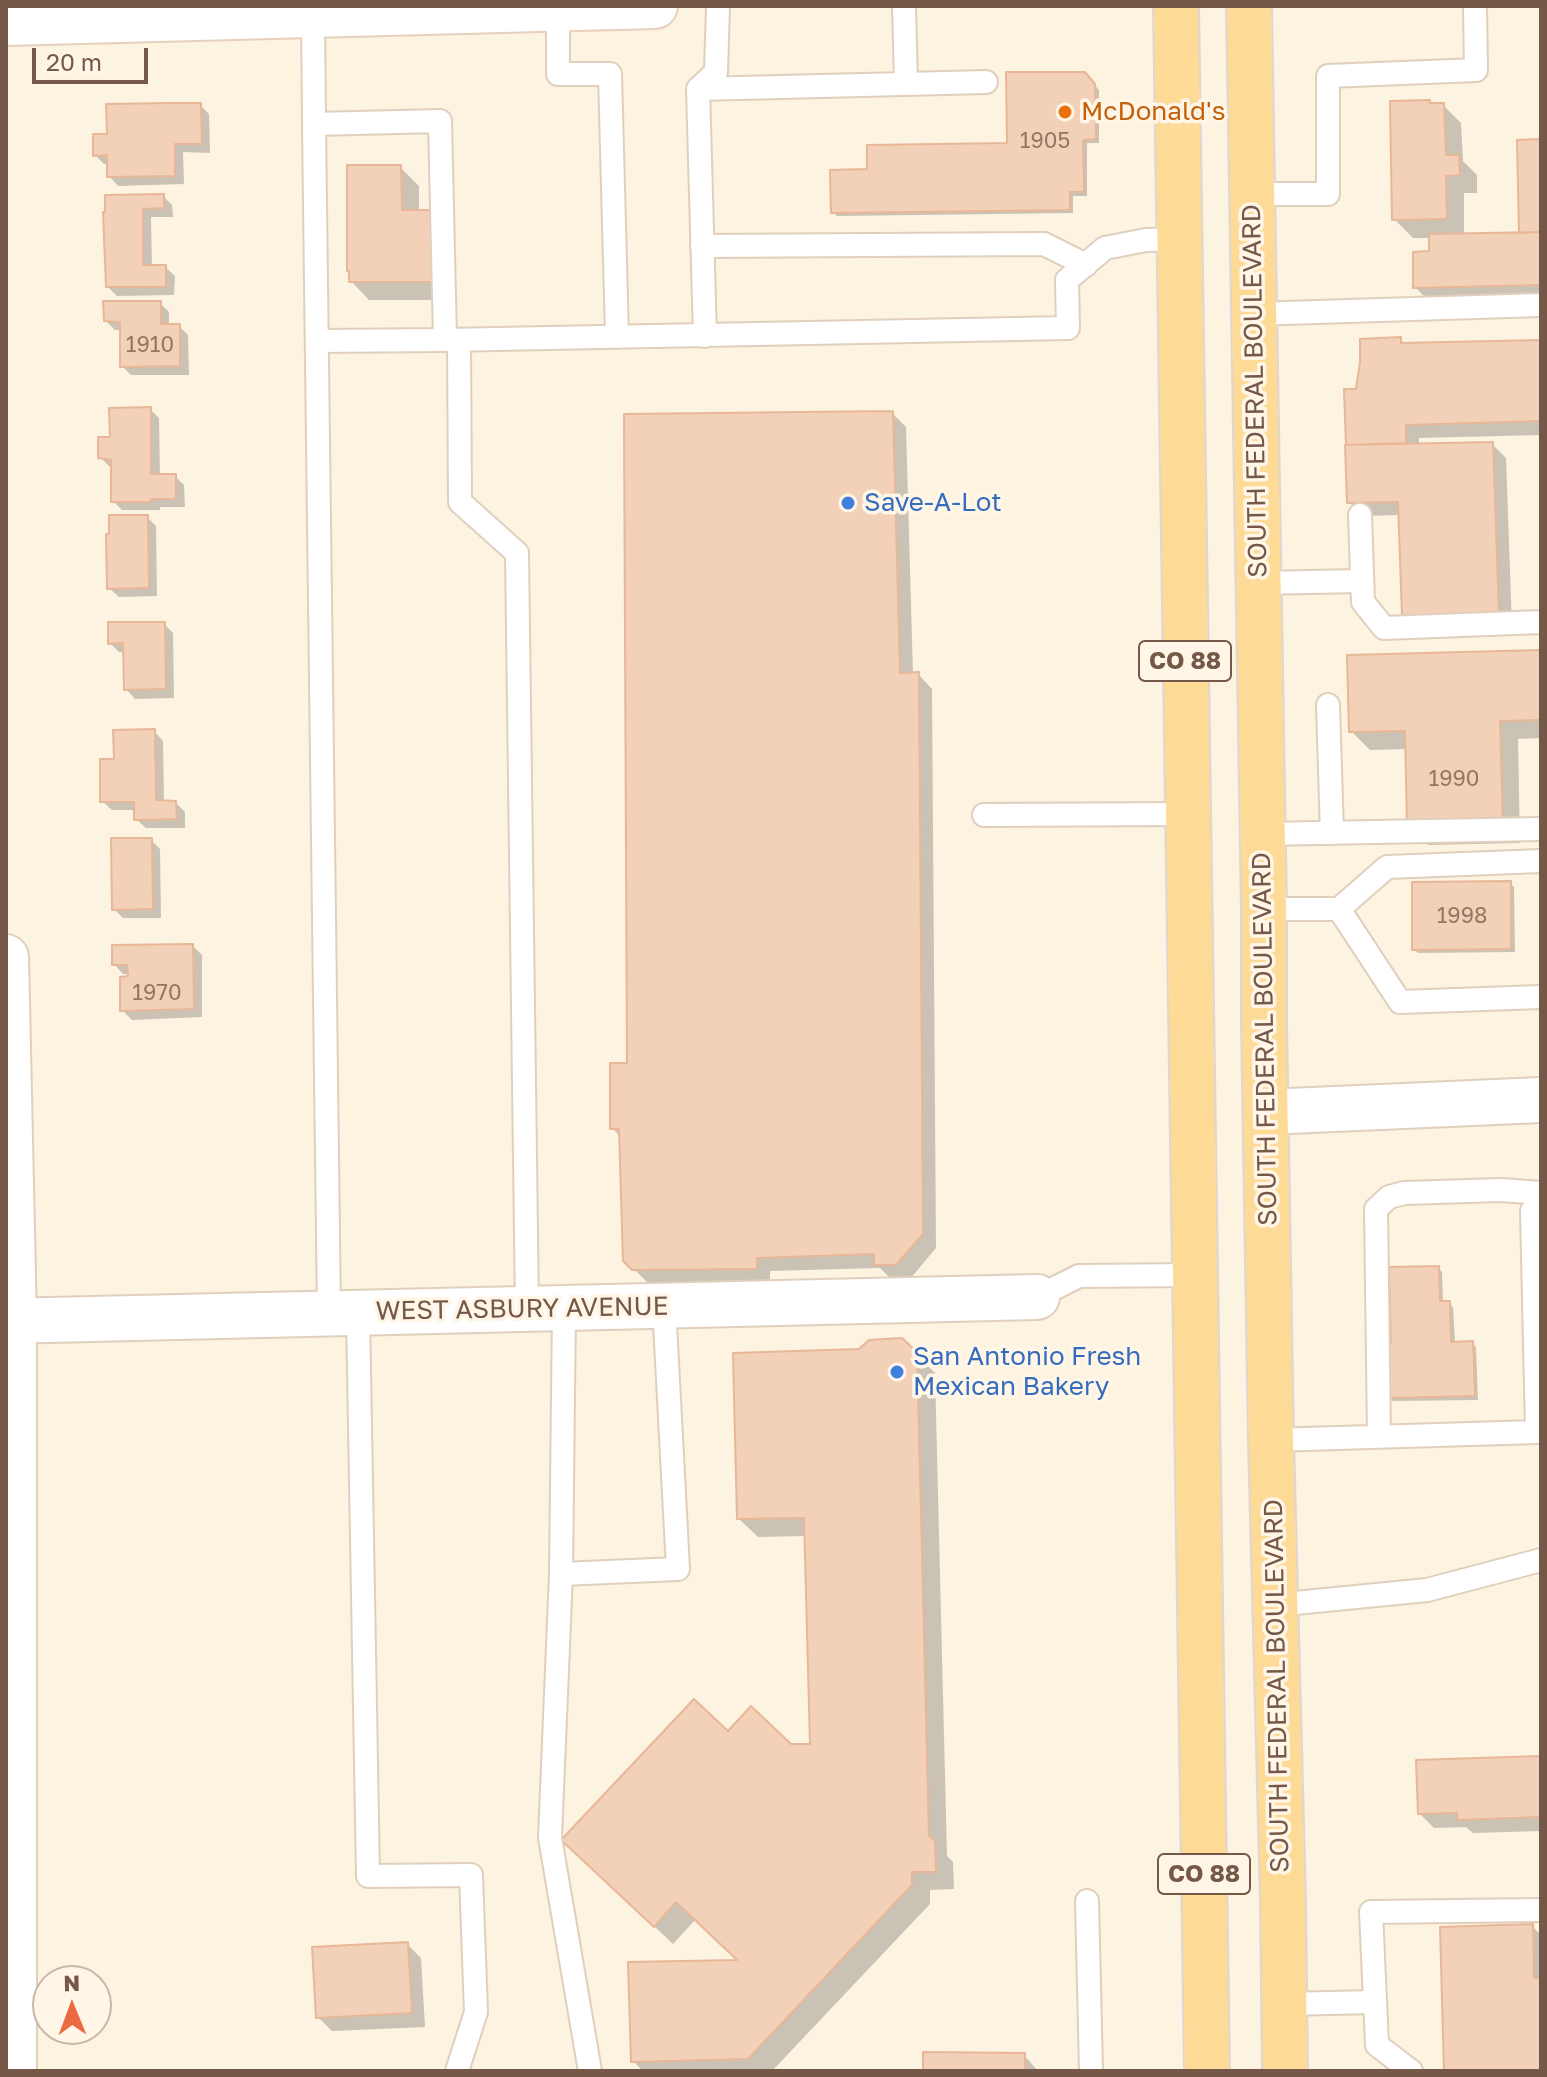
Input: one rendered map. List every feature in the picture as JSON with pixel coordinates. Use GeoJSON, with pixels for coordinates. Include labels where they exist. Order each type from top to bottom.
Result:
{"type":"FeatureCollection","features":[{"type":"Feature","properties":{"kind":"main road","name":"CO 88"},"geometry":{"type":"LineString","coordinates":[[1176,6],[1207,2071]]}},
{"type":"Feature","properties":{"kind":"main road","name":"SOUTH FEDERAL BOULEVARD"},"geometry":{"type":"LineString","coordinates":[[1249,6],[1271,1440],[1285,2071]]}},
{"type":"Feature","properties":{"kind":"street"},"geometry":{"type":"LineString","coordinates":[[6,23],[60,14],[655,6]]}},
{"type":"Feature","properties":{"kind":"street"},"geometry":{"type":"LineString","coordinates":[[6,957],[14,2071]]}},
{"type":"Feature","properties":{"kind":"street"},"geometry":{"type":"LineString","coordinates":[[1266,1112],[1541,1100]]}},
{"type":"Feature","properties":{"kind":"street","name":"WEST ASBURY AVENUE"},"geometry":{"type":"LineString","coordinates":[[10,1321],[1037,1297]]}},
{"type":"Feature","properties":{"kind":"lane"},"geometry":{"type":"LineString","coordinates":[[705,336],[698,89],[716,72],[718,6]]}},
{"type":"Feature","properties":{"kind":"lane"},"geometry":{"type":"LineString","coordinates":[[904,6],[906,84]]}},
{"type":"Feature","properties":{"kind":"lane"},"geometry":{"type":"LineString","coordinates":[[1252,194],[1328,194],[1328,76],[1476,70],[1475,6]]}},
{"type":"Feature","properties":{"kind":"lane"},"geometry":{"type":"LineString","coordinates":[[558,8],[558,74],[610,74],[617,337]]}},
{"type":"Feature","properties":{"kind":"lane"},"geometry":{"type":"LineString","coordinates":[[330,12],[314,124],[317,341],[343,1313],[368,1876],[471,1875],[476,2012],[457,2071]]}},
{"type":"Feature","properties":{"kind":"lane"},"geometry":{"type":"LineString","coordinates":[[698,89],[986,82]]}},
{"type":"Feature","properties":{"kind":"lane"},"geometry":{"type":"LineString","coordinates":[[314,124],[440,121],[460,502],[517,553],[546,1308],[561,1574],[550,1838],[590,2071]]}},
{"type":"Feature","properties":{"kind":"lane"},"geometry":{"type":"LineString","coordinates":[[317,341],[1068,328],[1067,280],[1105,248],[1146,240],[1179,239]]}},
{"type":"Feature","properties":{"kind":"lane"},"geometry":{"type":"LineString","coordinates":[[702,246],[1044,244],[1086,265]]}},
{"type":"Feature","properties":{"kind":"lane"},"geometry":{"type":"LineString","coordinates":[[1253,314],[1541,305]]}},
{"type":"Feature","properties":{"kind":"lane"},"geometry":{"type":"LineString","coordinates":[[1360,515],[1363,602],[1384,628],[1541,622]]}},
{"type":"Feature","properties":{"kind":"lane"},"geometry":{"type":"LineString","coordinates":[[1257,583],[1362,581]]}},
{"type":"Feature","properties":{"kind":"lane"},"geometry":{"type":"LineString","coordinates":[[1328,705],[1332,833]]}},
{"type":"Feature","properties":{"kind":"lane"},"geometry":{"type":"LineString","coordinates":[[984,815],[1187,814]]}},
{"type":"Feature","properties":{"kind":"lane"},"geometry":{"type":"LineString","coordinates":[[1262,834],[1541,829]]}},
{"type":"Feature","properties":{"kind":"lane"},"geometry":{"type":"LineString","coordinates":[[1264,909],[1339,909],[1387,867],[1541,861]]}},
{"type":"Feature","properties":{"kind":"lane"},"geometry":{"type":"LineString","coordinates":[[1339,909],[1400,1002],[1541,997]]}},
{"type":"Feature","properties":{"kind":"lane"},"geometry":{"type":"LineString","coordinates":[[1379,1436],[1376,1209],[1389,1197],[1404,1193],[1501,1190],[1541,1193]]}},
{"type":"Feature","properties":{"kind":"lane"},"geometry":{"type":"LineString","coordinates":[[1271,1440],[1537,1432],[1532,1211],[1541,1203]]}},
{"type":"Feature","properties":{"kind":"lane"},"geometry":{"type":"LineString","coordinates":[[1037,1297],[1079,1276],[1195,1275]]}},
{"type":"Feature","properties":{"kind":"lane"},"geometry":{"type":"LineString","coordinates":[[561,1574],[678,1569],[664,1305]]}},
{"type":"Feature","properties":{"kind":"lane"},"geometry":{"type":"LineString","coordinates":[[1275,1605],[1427,1590],[1541,1560]]}},
{"type":"Feature","properties":{"kind":"lane"},"geometry":{"type":"LineString","coordinates":[[1087,1901],[1091,2071]]}},
{"type":"Feature","properties":{"kind":"lane"},"geometry":{"type":"LineString","coordinates":[[1411,2071],[1377,2045],[1371,1912],[1541,1910]]}},
{"type":"Feature","properties":{"kind":"lane"},"geometry":{"type":"LineString","coordinates":[[1283,2004],[1375,2002]]}},
{"type":"Feature","properties":{"kind":"building"},"geometry":{"type":"Polygon","coordinates":[[[1006,72],[1085,72],[1095,84],[1096,139],[1083,140],[1084,192],[1070,192],[1070,210],[831,213],[830,170],[867,169],[867,145],[1007,143],[1006,72]]]}},
{"type":"Feature","properties":{"kind":"building"},"geometry":{"type":"Polygon","coordinates":[[[1430,100],[1430,103],[1444,103],[1446,155],[1459,155],[1460,175],[1446,176],[1447,219],[1392,220],[1390,101],[1430,100]]]}},
{"type":"Feature","properties":{"kind":"building"},"geometry":{"type":"Polygon","coordinates":[[[201,103],[202,144],[175,144],[175,176],[107,177],[107,155],[93,156],[93,134],[107,134],[106,104],[201,103]]]}},
{"type":"Feature","properties":{"kind":"building"},"geometry":{"type":"Polygon","coordinates":[[[1541,139],[1541,232],[1519,233],[1517,140],[1541,139]]]}},
{"type":"Feature","properties":{"kind":"building"},"geometry":{"type":"Polygon","coordinates":[[[347,165],[401,165],[402,210],[432,210],[432,282],[349,282],[347,165]]]}},
{"type":"Feature","properties":{"kind":"building"},"geometry":{"type":"Polygon","coordinates":[[[164,194],[164,208],[143,209],[143,265],[166,265],[166,287],[106,287],[105,195],[164,194]]]}},
{"type":"Feature","properties":{"kind":"building"},"geometry":{"type":"Polygon","coordinates":[[[1541,232],[1541,285],[1413,288],[1413,252],[1429,251],[1429,234],[1541,232]]]}},
{"type":"Feature","properties":{"kind":"building"},"geometry":{"type":"Polygon","coordinates":[[[103,301],[161,301],[161,324],[180,324],[180,366],[120,367],[120,322],[104,321],[103,301]]]}},
{"type":"Feature","properties":{"kind":"building"},"geometry":{"type":"Polygon","coordinates":[[[1401,337],[1401,343],[1541,340],[1541,421],[1406,425],[1406,443],[1346,445],[1344,389],[1356,389],[1360,339],[1401,337]]]}},
{"type":"Feature","properties":{"kind":"building"},"geometry":{"type":"Polygon","coordinates":[[[151,407],[151,474],[176,474],[176,499],[111,502],[111,460],[98,458],[98,437],[110,437],[109,408],[151,407]]]}},
{"type":"Feature","properties":{"kind":"building"},"geometry":{"type":"Polygon","coordinates":[[[893,411],[900,673],[919,672],[923,1234],[896,1265],[874,1265],[874,1254],[757,1258],[757,1269],[632,1270],[623,1261],[619,1129],[610,1129],[610,1063],[627,1063],[624,414],[893,411]]]}},
{"type":"Feature","properties":{"kind":"building"},"geometry":{"type":"Polygon","coordinates":[[[1493,442],[1499,614],[1402,616],[1398,502],[1347,503],[1345,445],[1493,442]]]}},
{"type":"Feature","properties":{"kind":"building"},"geometry":{"type":"Polygon","coordinates":[[[109,515],[148,515],[149,588],[107,589],[106,534],[109,534],[109,515]]]}},
{"type":"Feature","properties":{"kind":"building"},"geometry":{"type":"Polygon","coordinates":[[[108,622],[165,622],[166,689],[124,690],[123,643],[108,644],[108,622]]]}},
{"type":"Feature","properties":{"kind":"building"},"geometry":{"type":"Polygon","coordinates":[[[1541,650],[1541,720],[1500,721],[1503,825],[1407,827],[1405,731],[1349,732],[1347,655],[1541,650]]]}},
{"type":"Feature","properties":{"kind":"building"},"geometry":{"type":"Polygon","coordinates":[[[155,729],[156,800],[176,801],[177,819],[134,820],[134,802],[100,802],[100,759],[114,759],[113,730],[155,729]]]}},
{"type":"Feature","properties":{"kind":"building"},"geometry":{"type":"Polygon","coordinates":[[[111,838],[152,838],[153,909],[112,910],[111,838]]]}},
{"type":"Feature","properties":{"kind":"building"},"geometry":{"type":"Polygon","coordinates":[[[1511,881],[1511,949],[1412,950],[1412,882],[1511,881]]]}},
{"type":"Feature","properties":{"kind":"building"},"geometry":{"type":"Polygon","coordinates":[[[193,944],[194,1009],[120,1011],[120,977],[128,976],[127,965],[112,965],[112,945],[193,944]]]}},
{"type":"Feature","properties":{"kind":"building"},"geometry":{"type":"Polygon","coordinates":[[[1439,1266],[1440,1301],[1450,1301],[1451,1342],[1473,1341],[1475,1396],[1387,1398],[1386,1344],[1391,1344],[1389,1267],[1439,1266]]]}},
{"type":"Feature","properties":{"kind":"building"},"geometry":{"type":"Polygon","coordinates":[[[902,1338],[917,1352],[929,1836],[935,1841],[936,1872],[912,1872],[912,1885],[748,2059],[631,2062],[628,1962],[737,1960],[676,1902],[654,1927],[561,1840],[694,1699],[728,1731],[751,1706],[791,1744],[810,1744],[804,1518],[737,1519],[733,1353],[859,1349],[869,1340],[902,1338]]]}},
{"type":"Feature","properties":{"kind":"building"},"geometry":{"type":"Polygon","coordinates":[[[1541,1756],[1541,1817],[1457,1820],[1457,1813],[1418,1814],[1416,1760],[1541,1756]]]}},
{"type":"Feature","properties":{"kind":"building"},"geometry":{"type":"Polygon","coordinates":[[[1533,1924],[1534,1978],[1541,1978],[1541,2071],[1444,2071],[1440,1927],[1533,1924]]]}},
{"type":"Feature","properties":{"kind":"building"},"geometry":{"type":"Polygon","coordinates":[[[408,1942],[412,2013],[316,2018],[312,1947],[408,1942]]]}},
{"type":"Feature","properties":{"kind":"building"},"geometry":{"type":"Polygon","coordinates":[[[923,2052],[1025,2053],[1025,2071],[923,2071],[923,2052]]]}},
{"type":"Feature","properties":{"kind":"place","name":"McDonald's"},"geometry":{"type":"Point","coordinates":[1065,112]}},
{"type":"Feature","properties":{"kind":"place","name":"Save-A-Lot"},"geometry":{"type":"Point","coordinates":[848,503]}},
{"type":"Feature","properties":{"kind":"place","name":"San Antonio Fresh Mexican Bakery"},"geometry":{"type":"Point","coordinates":[897,1372]}}]}
